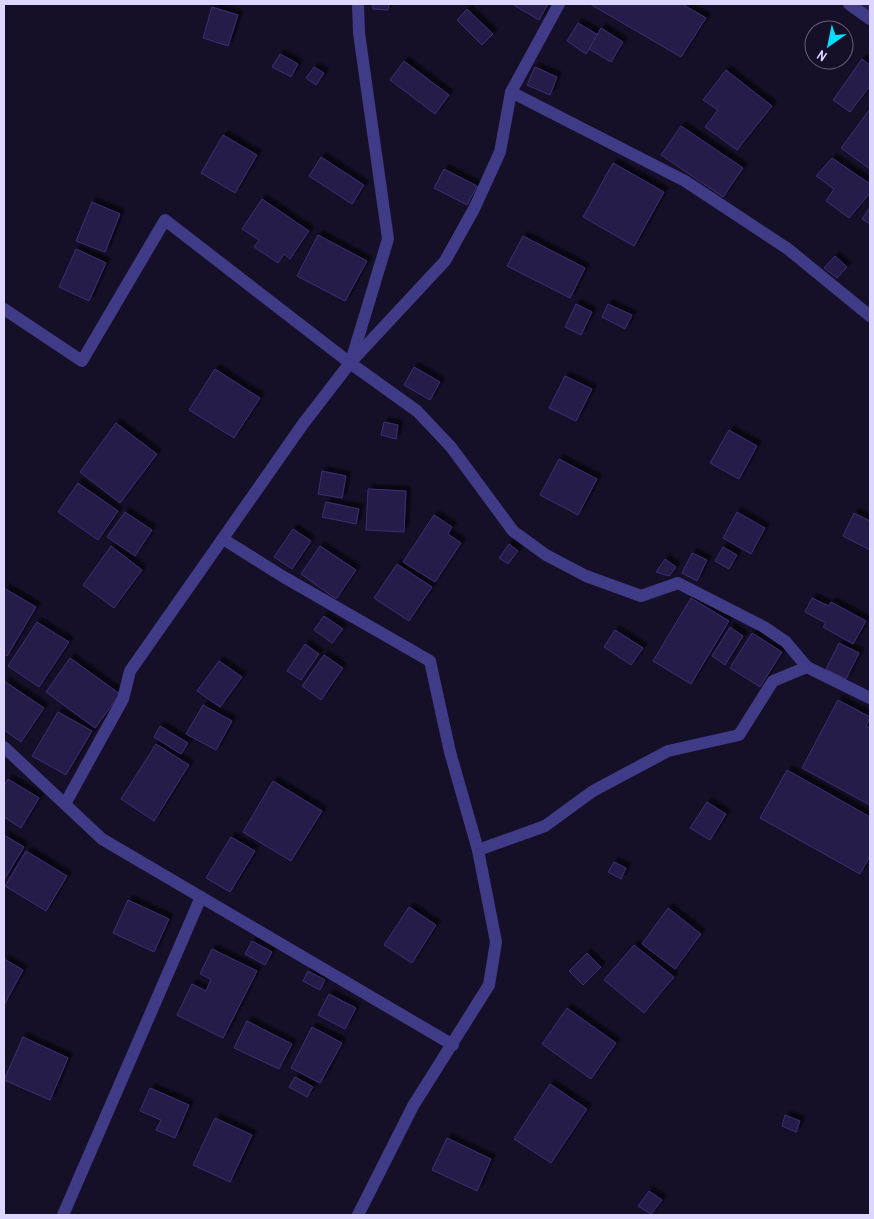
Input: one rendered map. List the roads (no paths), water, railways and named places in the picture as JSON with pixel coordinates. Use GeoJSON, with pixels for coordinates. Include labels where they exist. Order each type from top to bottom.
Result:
{"type":"FeatureCollection","features":[{"type":"Feature","properties":{"kind":"street"},"geometry":{"type":"LineString","coordinates":[[350,363],[388,239],[359,33],[358,4]]}},
{"type":"Feature","properties":{"kind":"street"},"geometry":{"type":"LineString","coordinates":[[66,804],[123,699],[130,671],[303,424],[350,363],[445,261],[474,209],[500,152],[511,92],[559,4]]}},
{"type":"Feature","properties":{"kind":"street"},"geometry":{"type":"LineString","coordinates":[[849,4],[870,19]]}},
{"type":"Feature","properties":{"kind":"street"},"geometry":{"type":"LineString","coordinates":[[511,92],[685,181],[788,249],[870,316]]}},
{"type":"Feature","properties":{"kind":"street"},"geometry":{"type":"LineString","coordinates":[[4,309],[82,361],[165,220],[350,363],[417,411],[451,447],[513,531],[546,556],[586,576],[641,596],[678,583],[764,627],[786,642],[807,667],[870,698]]}},
{"type":"Feature","properties":{"kind":"street"},"geometry":{"type":"LineString","coordinates":[[223,538],[282,576],[430,661],[450,752],[478,850],[496,942],[489,984],[453,1045],[413,1106],[358,1215]]}},
{"type":"Feature","properties":{"kind":"street"},"geometry":{"type":"LineString","coordinates":[[478,850],[545,826],[593,791],[668,751],[739,735],[773,681],[807,667]]}},
{"type":"Feature","properties":{"kind":"street"},"geometry":{"type":"LineString","coordinates":[[4,747],[102,839],[453,1045]]}},
{"type":"Feature","properties":{"kind":"street"},"geometry":{"type":"LineString","coordinates":[[63,1215],[201,898]]}}]}
